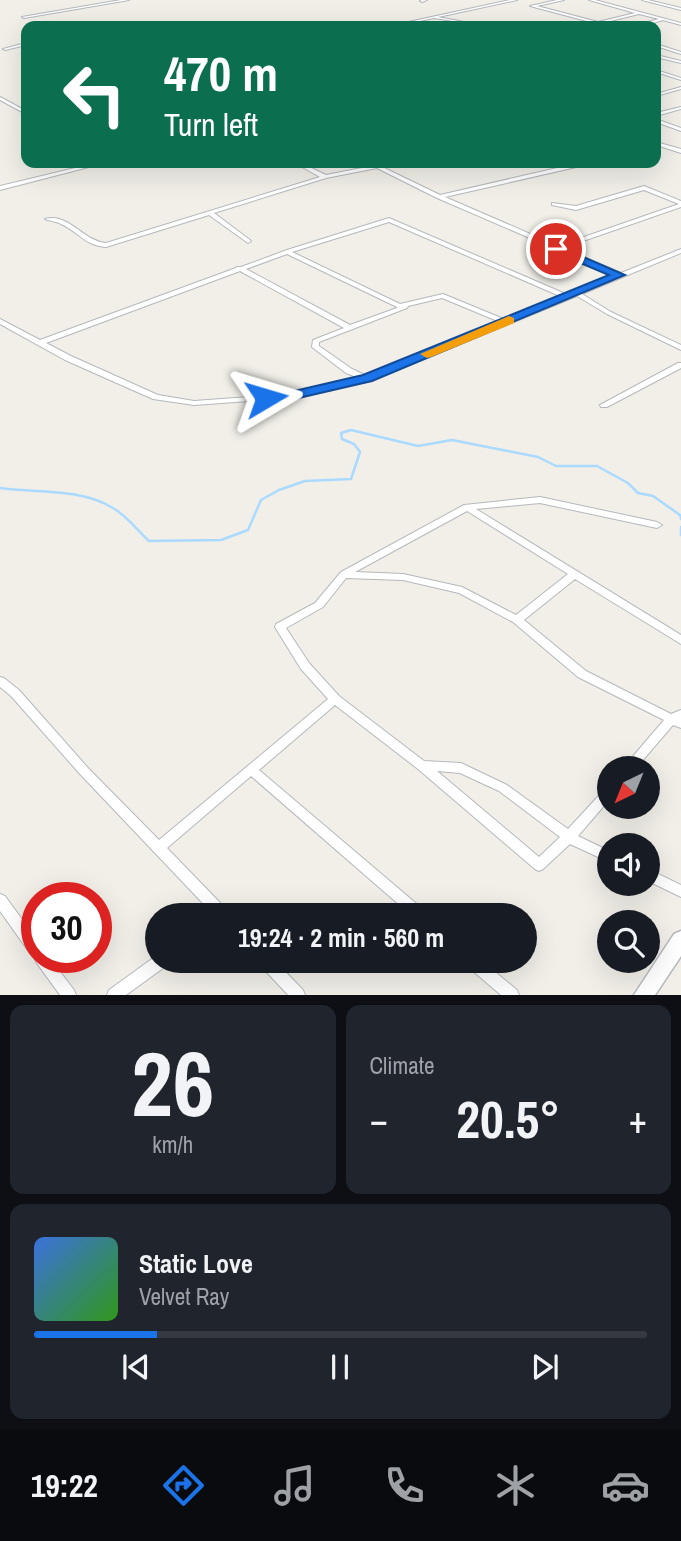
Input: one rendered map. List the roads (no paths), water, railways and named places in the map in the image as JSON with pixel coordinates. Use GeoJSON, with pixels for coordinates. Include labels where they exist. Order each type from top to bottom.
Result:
{"type":"FeatureCollection","features":[{"type":"Feature","properties":{"kind":"street"},"geometry":{"type":"LineString","coordinates":[[24,17],[127,0]]}},
{"type":"Feature","properties":{"kind":"street"},"geometry":{"type":"LineString","coordinates":[[414,21],[515,0]]}},
{"type":"Feature","properties":{"kind":"street"},"geometry":{"type":"LineString","coordinates":[[562,0],[532,6],[590,21]]}},
{"type":"Feature","properties":{"kind":"street"},"geometry":{"type":"LineString","coordinates":[[591,0],[681,24]]}},
{"type":"Feature","properties":{"kind":"street"},"geometry":{"type":"LineString","coordinates":[[644,0],[681,9]]}},
{"type":"Feature","properties":{"kind":"street"},"geometry":{"type":"LineString","coordinates":[[667,6],[681,2]]}},
{"type":"Feature","properties":{"kind":"street"},"geometry":{"type":"LineString","coordinates":[[606,21],[639,13]]}},
{"type":"Feature","properties":{"kind":"street"},"geometry":{"type":"LineString","coordinates":[[656,21],[677,16]]}},
{"type":"Feature","properties":{"kind":"street"},"geometry":{"type":"LineString","coordinates":[[432,17],[454,21]]}},
{"type":"Feature","properties":{"kind":"street"},"geometry":{"type":"LineString","coordinates":[[5,49],[21,45]]}},
{"type":"Feature","properties":{"kind":"street"},"geometry":{"type":"LineString","coordinates":[[661,47],[681,53]]}},
{"type":"Feature","properties":{"kind":"street"},"geometry":{"type":"LineString","coordinates":[[661,57],[681,62]]}},
{"type":"Feature","properties":{"kind":"street"},"geometry":{"type":"LineString","coordinates":[[661,74],[681,79]]}},
{"type":"Feature","properties":{"kind":"street"},"geometry":{"type":"LineString","coordinates":[[661,94],[681,88]]}},
{"type":"Feature","properties":{"kind":"street"},"geometry":{"type":"LineString","coordinates":[[0,98],[21,110]]}},
{"type":"Feature","properties":{"kind":"street"},"geometry":{"type":"LineString","coordinates":[[661,116],[681,108]]}},
{"type":"Feature","properties":{"kind":"street"},"geometry":{"type":"LineString","coordinates":[[661,120],[681,130]]}},
{"type":"Feature","properties":{"kind":"street"},"geometry":{"type":"LineString","coordinates":[[661,144],[681,152]]}},
{"type":"Feature","properties":{"kind":"street"},"geometry":{"type":"LineString","coordinates":[[0,188],[81,168]]}},
{"type":"Feature","properties":{"kind":"street"},"geometry":{"type":"LineString","coordinates":[[307,168],[325,177]]}},
{"type":"Feature","properties":{"kind":"street"},"geometry":{"type":"LineString","coordinates":[[48,219],[59,219],[92,244],[99,246],[360,168]]}},
{"type":"Feature","properties":{"kind":"street"},"geometry":{"type":"LineString","coordinates":[[383,168],[439,197],[620,275]]}},
{"type":"Feature","properties":{"kind":"street"},"geometry":{"type":"LineString","coordinates":[[439,197],[564,168]]}},
{"type":"Feature","properties":{"kind":"street"},"geometry":{"type":"LineString","coordinates":[[554,204],[576,208],[645,188],[681,204]]}},
{"type":"Feature","properties":{"kind":"street"},"geometry":{"type":"LineString","coordinates":[[556,249],[681,204]]}},
{"type":"Feature","properties":{"kind":"street"},"geometry":{"type":"LineString","coordinates":[[209,212],[248,241]]}},
{"type":"Feature","properties":{"kind":"street"},"geometry":{"type":"LineString","coordinates":[[39,343],[239,268],[389,220],[567,297]]}},
{"type":"Feature","properties":{"kind":"street"},"geometry":{"type":"LineString","coordinates":[[0,321],[39,343],[156,397],[194,403],[290,396],[367,379],[681,251]]}},
{"type":"Feature","properties":{"kind":"street"},"geometry":{"type":"LineString","coordinates":[[287,252],[399,306],[407,306]]}},
{"type":"Feature","properties":{"kind":"street"},"geometry":{"type":"LineString","coordinates":[[239,268],[348,327]]}},
{"type":"Feature","properties":{"kind":"street"},"geometry":{"type":"LineString","coordinates":[[577,293],[609,313],[681,348]]}},
{"type":"Feature","properties":{"kind":"street"},"geometry":{"type":"LineString","coordinates":[[367,379],[349,371],[316,347],[315,341],[436,297],[452,298],[505,322]]}},
{"type":"Feature","properties":{"kind":"street"},"geometry":{"type":"LineString","coordinates":[[604,405],[681,365]]}},
{"type":"Feature","properties":{"kind":"street"},"geometry":{"type":"LineString","coordinates":[[597,806],[539,865],[422,766],[335,699],[305,666],[279,627],[319,605],[342,575],[467,506],[540,500],[657,525]]}},
{"type":"Feature","properties":{"kind":"street"},"geometry":{"type":"LineString","coordinates":[[467,506],[681,640]]}},
{"type":"Feature","properties":{"kind":"street"},"geometry":{"type":"LineString","coordinates":[[517,621],[575,574]]}},
{"type":"Feature","properties":{"kind":"street"},"geometry":{"type":"LineString","coordinates":[[342,575],[403,577],[463,590],[517,621],[582,674],[678,719],[641,756]]}},
{"type":"Feature","properties":{"kind":"street"},"geometry":{"type":"LineString","coordinates":[[0,681],[15,693],[84,771],[211,903]]}},
{"type":"Feature","properties":{"kind":"street"},"geometry":{"type":"LineString","coordinates":[[158,848],[253,771],[335,699]]}},
{"type":"Feature","properties":{"kind":"street"},"geometry":{"type":"LineString","coordinates":[[422,766],[461,768],[503,788],[569,837],[597,851]]}},
{"type":"Feature","properties":{"kind":"street"},"geometry":{"type":"LineString","coordinates":[[253,771],[406,903]]}},
{"type":"Feature","properties":{"kind":"street"},"geometry":{"type":"LineString","coordinates":[[660,881],[681,891]]}},
{"type":"Feature","properties":{"kind":"street"},"geometry":{"type":"LineString","coordinates":[[0,900],[21,929]]}},
{"type":"Feature","properties":{"kind":"street"},"geometry":{"type":"LineString","coordinates":[[644,995],[681,940]]}},
{"type":"Feature","properties":{"kind":"street"},"geometry":{"type":"LineString","coordinates":[[53,973],[69,995]]}},
{"type":"Feature","properties":{"kind":"street"},"geometry":{"type":"LineString","coordinates":[[114,995],[145,973]]}},
{"type":"Feature","properties":{"kind":"street"},"geometry":{"type":"LineString","coordinates":[[277,973],[298,995]]}},
{"type":"Feature","properties":{"kind":"street"},"geometry":{"type":"LineString","coordinates":[[486,973],[512,995]]}},
{"type":"Feature","properties":{"kind":"waterway"},"geometry":{"type":"LineString","coordinates":[[0,488],[86,497],[113,508],[149,541],[221,540],[248,530],[261,500],[279,490],[305,481],[351,479],[360,452],[354,444],[342,439],[341,433],[351,430],[418,446],[452,440],[538,457],[556,466],[597,466],[628,483],[638,493],[653,496],[680,515],[681,519]]}},
{"type":"Feature","properties":{"kind":"waterway"},"geometry":{"type":"LineString","coordinates":[[681,527],[681,535]]}}]}
